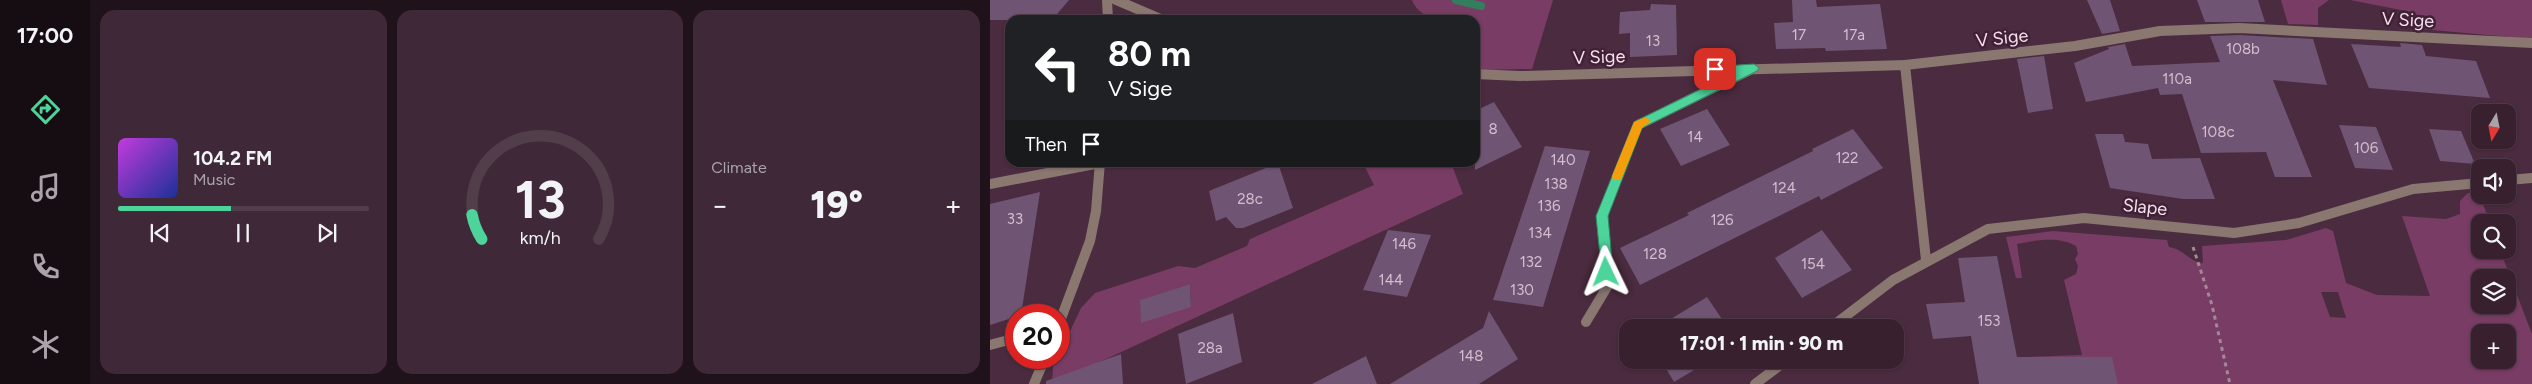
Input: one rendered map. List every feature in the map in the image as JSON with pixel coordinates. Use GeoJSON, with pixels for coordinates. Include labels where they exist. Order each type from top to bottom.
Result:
{"type":"FeatureCollection","features":[{"type":"Feature","properties":{"kind":"street"},"geometry":{"type":"LineString","coordinates":[[1107,0],[1108,15]]}},
{"type":"Feature","properties":{"kind":"street"},"geometry":{"type":"LineString","coordinates":[[1116,0],[1151,15]]}},
{"type":"Feature","properties":{"kind":"street","name":"V Sige"},"geometry":{"type":"LineString","coordinates":[[1480,74],[1520,76],[1905,65],[2075,46],[2160,31],[2239,28],[2532,43]]}},
{"type":"Feature","properties":{"kind":"street"},"geometry":{"type":"LineString","coordinates":[[1905,65],[1926,260]]}},
{"type":"Feature","properties":{"kind":"street"},"geometry":{"type":"LineString","coordinates":[[1586,322],[1607,287],[1602,216],[1638,125],[1754,68]]}},
{"type":"Feature","properties":{"kind":"street"},"geometry":{"type":"LineString","coordinates":[[990,184],[1079,167]]}},
{"type":"Feature","properties":{"kind":"street"},"geometry":{"type":"LineString","coordinates":[[1066,304],[1090,241],[1096,211],[1100,167]]}},
{"type":"Feature","properties":{"kind":"street"},"geometry":{"type":"LineString","coordinates":[[2516,179],[2532,178]]}},
{"type":"Feature","properties":{"kind":"street","name":"Slape"},"geometry":{"type":"LineString","coordinates":[[1842,319],[1893,280],[1926,260],[1988,229],[2084,218],[2234,233],[2298,223],[2413,189],[2471,184]]}},
{"type":"Feature","properties":{"kind":"street"},"geometry":{"type":"LineString","coordinates":[[990,345],[1005,341]]}},
{"type":"Feature","properties":{"kind":"street"},"geometry":{"type":"LineString","coordinates":[[1034,384],[1040,369]]}},
{"type":"Feature","properties":{"kind":"street"},"geometry":{"type":"LineString","coordinates":[[1756,384],[1775,369]]}},
{"type":"Feature","properties":{"kind":"path"},"geometry":{"type":"LineString","coordinates":[[2186,228],[2212,305],[2230,384]]}},
{"type":"Feature","properties":{"kind":"shaded area"},"geometry":{"type":"Polygon","coordinates":[[[1412,0],[1553,0],[1532,69],[1480,70],[1480,15],[1426,15],[1416,8],[1412,0]]]}},
{"type":"Feature","properties":{"kind":"shaded area"},"geometry":{"type":"Polygon","coordinates":[[[2281,0],[2329,0],[2318,8],[2318,25],[2288,24],[2281,0]]]}},
{"type":"Feature","properties":{"kind":"shaded area"},"geometry":{"type":"Polygon","coordinates":[[[2350,0],[2532,0],[2532,39],[2421,29],[2416,13],[2350,0]]]}},
{"type":"Feature","properties":{"kind":"shaded area"},"geometry":{"type":"Polygon","coordinates":[[[1365,167],[1453,167],[1463,194],[1052,384],[1053,369],[1070,369],[1070,331],[1081,308],[1095,293],[1178,266],[1195,268],[1247,246],[1250,239],[1374,185],[1365,167]],[[1190,284],[1141,300],[1141,322],[1191,306],[1190,284]]]}},
{"type":"Feature","properties":{"kind":"shaded area"},"geometry":{"type":"Polygon","coordinates":[[[2468,193],[2471,193],[2471,204],[2483,204],[2487,214],[2471,214],[2471,259],[2503,259],[2507,269],[2471,269],[2471,314],[2516,314],[2516,292],[2532,334],[2532,384],[2032,384],[2026,357],[2082,355],[2064,280],[2076,274],[2078,266],[2075,259],[2078,254],[2076,246],[2062,241],[2040,240],[2017,244],[2022,278],[2016,278],[2006,237],[2053,231],[2167,240],[2169,247],[2179,250],[2194,260],[2203,263],[2202,246],[2286,240],[2326,228],[2333,231],[2346,283],[2377,295],[2430,296],[2402,216],[2446,219],[2460,214],[2460,201],[2468,193]],[[2321,292],[2330,317],[2346,318],[2338,292],[2321,292]]]}},
{"type":"Feature","properties":{"kind":"building"},"geometry":{"type":"Polygon","coordinates":[[[990,0],[1069,0],[1056,15],[1005,15],[1005,20],[990,20],[990,0]]]}},
{"type":"Feature","properties":{"kind":"building"},"geometry":{"type":"Polygon","coordinates":[[[1792,0],[1816,0],[1817,7],[1880,4],[1887,49],[1826,51],[1825,48],[1776,49],[1774,23],[1793,22],[1792,0]]]}},
{"type":"Feature","properties":{"kind":"building"},"geometry":{"type":"Polygon","coordinates":[[[2087,0],[2110,0],[2120,31],[2102,34],[2087,0]]]}},
{"type":"Feature","properties":{"kind":"building"},"geometry":{"type":"Polygon","coordinates":[[[2197,0],[2258,0],[2265,22],[2205,22],[2197,0]]]}},
{"type":"Feature","properties":{"kind":"building"},"geometry":{"type":"Polygon","coordinates":[[[1651,4],[1676,5],[1677,55],[1630,57],[1630,33],[1619,34],[1620,12],[1650,10],[1651,4]]]}},
{"type":"Feature","properties":{"kind":"building"},"geometry":{"type":"Polygon","coordinates":[[[2239,35],[2313,39],[2327,85],[2273,80],[2312,177],[2275,177],[2266,152],[2201,153],[2182,94],[2160,95],[2158,88],[2086,102],[2074,63],[2109,49],[2108,47],[2125,44],[2132,66],[2220,62],[2210,36],[2239,35]]]}},
{"type":"Feature","properties":{"kind":"building"},"geometry":{"type":"Polygon","coordinates":[[[2400,43],[2422,45],[2426,56],[2476,61],[2490,98],[2369,88],[2351,44],[2401,47],[2400,43]]]}},
{"type":"Feature","properties":{"kind":"building"},"geometry":{"type":"Polygon","coordinates":[[[2044,56],[2053,109],[2028,113],[2017,59],[2044,56]]]}},
{"type":"Feature","properties":{"kind":"building"},"geometry":{"type":"Polygon","coordinates":[[[1494,102],[1522,147],[1475,170],[1475,167],[1480,167],[1480,109],[1494,102]]]}},
{"type":"Feature","properties":{"kind":"building"},"geometry":{"type":"Polygon","coordinates":[[[1707,109],[1730,145],[1681,166],[1660,129],[1707,109]]]}},
{"type":"Feature","properties":{"kind":"building"},"geometry":{"type":"Polygon","coordinates":[[[2339,125],[2376,127],[2393,170],[2355,168],[2339,125]]]}},
{"type":"Feature","properties":{"kind":"building"},"geometry":{"type":"Polygon","coordinates":[[[1853,129],[1883,168],[1821,200],[1819,196],[1640,285],[1620,248],[1689,215],[1687,213],[1813,151],[1812,149],[1853,129]]]}},
{"type":"Feature","properties":{"kind":"building"},"geometry":{"type":"Polygon","coordinates":[[[2429,129],[2461,131],[2473,159],[2471,159],[2471,164],[2440,161],[2429,129]]]}},
{"type":"Feature","properties":{"kind":"building"},"geometry":{"type":"Polygon","coordinates":[[[2095,134],[2123,134],[2125,142],[2148,144],[2152,159],[2200,158],[2215,199],[2183,199],[2110,188],[2095,134]]]}},
{"type":"Feature","properties":{"kind":"building"},"geometry":{"type":"Polygon","coordinates":[[[1545,146],[1590,151],[1543,307],[1493,300],[1545,146]]]}},
{"type":"Feature","properties":{"kind":"building"},"geometry":{"type":"Polygon","coordinates":[[[1268,167],[1279,167],[1293,208],[1243,228],[1236,228],[1226,217],[1216,221],[1209,191],[1268,167]]]}},
{"type":"Feature","properties":{"kind":"building"},"geometry":{"type":"Polygon","coordinates":[[[1040,192],[1023,304],[1005,304],[1005,320],[990,325],[990,204],[1040,192]]]}},
{"type":"Feature","properties":{"kind":"building"},"geometry":{"type":"Polygon","coordinates":[[[1388,230],[1431,235],[1407,297],[1363,290],[1388,230]]]}},
{"type":"Feature","properties":{"kind":"building"},"geometry":{"type":"Polygon","coordinates":[[[1822,230],[1852,270],[1802,298],[1775,258],[1822,230]]]}},
{"type":"Feature","properties":{"kind":"building"},"geometry":{"type":"Polygon","coordinates":[[[1997,256],[2017,357],[2112,357],[2118,384],[1979,384],[1971,336],[1933,339],[1926,304],[1965,302],[1958,258],[1997,256]]]}},
{"type":"Feature","properties":{"kind":"building"},"geometry":{"type":"Polygon","coordinates":[[[1190,284],[1191,307],[1141,323],[1140,300],[1190,284]]]}},
{"type":"Feature","properties":{"kind":"building"},"geometry":{"type":"Polygon","coordinates":[[[1707,297],[1722,319],[1671,319],[1707,297]]]}},
{"type":"Feature","properties":{"kind":"building"},"geometry":{"type":"Polygon","coordinates":[[[1489,311],[1518,359],[1479,384],[1390,384],[1483,328],[1489,311]]]}},
{"type":"Feature","properties":{"kind":"building"},"geometry":{"type":"Polygon","coordinates":[[[1233,313],[1242,362],[1186,384],[1178,334],[1233,313]]]}},
{"type":"Feature","properties":{"kind":"building"},"geometry":{"type":"Polygon","coordinates":[[[1121,354],[1123,384],[1046,384],[1046,381],[1121,354]]]}},
{"type":"Feature","properties":{"kind":"building"},"geometry":{"type":"Polygon","coordinates":[[[1366,356],[1377,384],[1312,384],[1366,356]]]}},
{"type":"Feature","properties":{"kind":"building"},"geometry":{"type":"Polygon","coordinates":[[[1666,369],[1696,369],[1674,382],[1666,369]]]}},
{"type":"Feature","properties":{"kind":"waterway"},"geometry":{"type":"LineString","coordinates":[[1456,0],[1481,6]]}},
{"type":"Feature","properties":{"kind":"slow traffic"},"geometry":{"type":"LineString","coordinates":[[1617,176],[1638,125],[1646,121]]}},
{"type":"Feature","properties":{"kind":"route"},"geometry":{"type":"LineString","coordinates":[[1606,272],[1602,216],[1638,125],[1754,68],[1715,69]]}}]}
